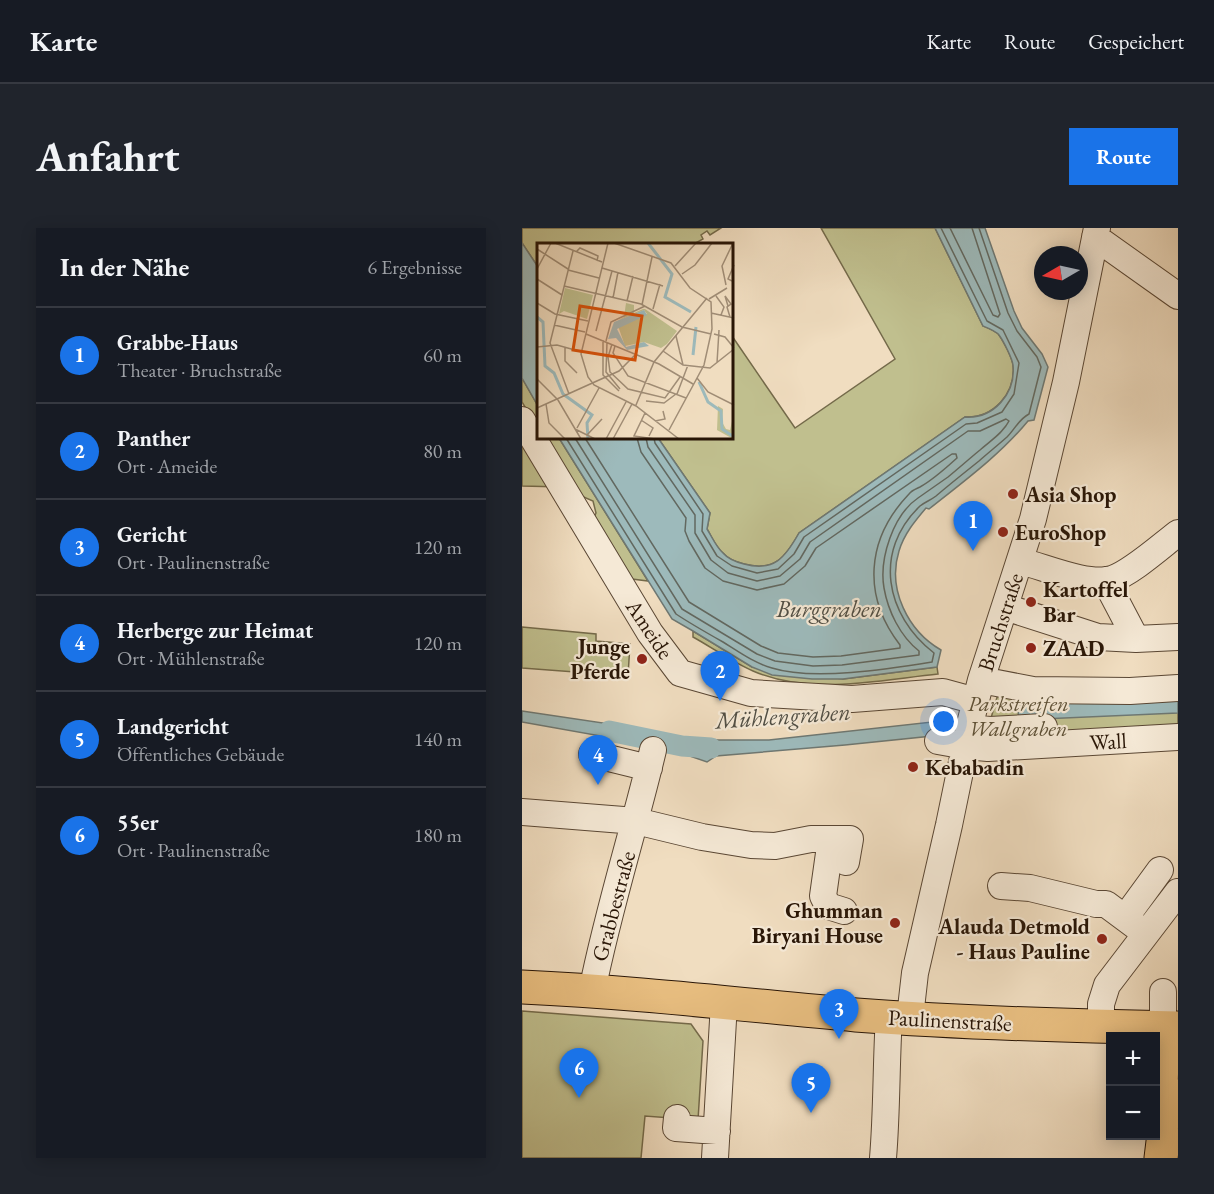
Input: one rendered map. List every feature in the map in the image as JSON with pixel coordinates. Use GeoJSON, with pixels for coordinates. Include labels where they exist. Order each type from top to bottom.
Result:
{"type":"FeatureCollection","features":[{"type":"Feature","properties":{"kind":"main road","name":"Paulinenstraße"},"geometry":{"type":"LineString","coordinates":[[522,987],[1008,1024],[1101,1027],[1173,1026]]}},
{"type":"Feature","properties":{"kind":"main road"},"geometry":{"type":"LineString","coordinates":[[1161,1158],[1172,1104],[1161,1089],[1173,1026]]}},
{"type":"Feature","properties":{"kind":"street"},"geometry":{"type":"LineString","coordinates":[[1096,232],[1178,296]]}},
{"type":"Feature","properties":{"kind":"street","name":"Bruchstraße"},"geometry":{"type":"LineString","coordinates":[[882,1158],[887,1105],[885,1075],[900,1017],[915,973],[981,683],[1015,610],[1020,561],[1066,382],[1096,232]]}},
{"type":"Feature","properties":{"kind":"street","name":"Ameide"},"geometry":{"type":"LineString","coordinates":[[522,420],[650,633],[680,673],[751,693],[852,699],[942,692],[981,683],[1033,690],[1130,691],[1178,688]]}},
{"type":"Feature","properties":{"kind":"street"},"geometry":{"type":"LineString","coordinates":[[1020,561],[1091,580],[1105,580],[1125,573],[1178,533]]}},
{"type":"Feature","properties":{"kind":"street"},"geometry":{"type":"LineString","coordinates":[[1105,580],[1136,639]]}},
{"type":"Feature","properties":{"kind":"street"},"geometry":{"type":"LineString","coordinates":[[1015,610],[1098,637],[1136,639],[1178,637]]}},
{"type":"Feature","properties":{"kind":"street","name":"Wall"},"geometry":{"type":"LineString","coordinates":[[968,737],[990,730],[1178,721]]}},
{"type":"Feature","properties":{"kind":"street"},"geometry":{"type":"LineString","coordinates":[[938,741],[968,737]]}},
{"type":"Feature","properties":{"kind":"street","name":"Wall"},"geometry":{"type":"LineString","coordinates":[[968,737],[988,748],[1178,737]]}},
{"type":"Feature","properties":{"kind":"street","name":"Grabbestraße"},"geometry":{"type":"LineString","coordinates":[[592,754],[651,759],[600,948],[592,991]]}},
{"type":"Feature","properties":{"kind":"street"},"geometry":{"type":"LineString","coordinates":[[522,812],[636,821]]}},
{"type":"Feature","properties":{"kind":"street","name":"Grabbestraße"},"geometry":{"type":"LineString","coordinates":[[636,821],[702,837],[751,844],[775,846],[812,839],[831,839]]}},
{"type":"Feature","properties":{"kind":"street"},"geometry":{"type":"LineString","coordinates":[[844,911],[828,906],[823,896],[831,839],[850,839],[846,862]]}},
{"type":"Feature","properties":{"kind":"street"},"geometry":{"type":"LineString","coordinates":[[1101,1027],[1101,1004],[1107,985],[1160,870]]}},
{"type":"Feature","properties":{"kind":"street"},"geometry":{"type":"LineString","coordinates":[[1001,886],[1030,888],[1096,904],[1107,903],[1135,926]]}},
{"type":"Feature","properties":{"kind":"street"},"geometry":{"type":"LineString","coordinates":[[1135,926],[1178,892]]}},
{"type":"Feature","properties":{"kind":"street"},"geometry":{"type":"LineString","coordinates":[[1163,992],[1173,1026]]}},
{"type":"Feature","properties":{"kind":"street"},"geometry":{"type":"LineString","coordinates":[[715,1158],[724,1003]]}},
{"type":"Feature","properties":{"kind":"street"},"geometry":{"type":"LineString","coordinates":[[677,1118],[676,1128],[717,1131]]}},
{"type":"Feature","properties":{"kind":"green space"},"geometry":{"type":"Polygon","coordinates":[[[522,228],[721,228],[710,235],[707,231],[701,235],[703,239],[696,243],[537,243],[537,266],[522,243],[522,228]]]}},
{"type":"Feature","properties":{"kind":"green space"},"geometry":{"type":"Polygon","coordinates":[[[821,228],[935,228],[983,326],[998,334],[1008,350],[1013,365],[1011,386],[1001,402],[993,409],[965,417],[799,533],[789,550],[777,561],[763,566],[754,566],[727,557],[716,545],[707,529],[710,513],[659,440],[734,440],[734,339],[795,428],[895,359],[821,228]]]}},
{"type":"Feature","properties":{"kind":"green space"},"geometry":{"type":"Polygon","coordinates":[[[522,378],[537,404],[537,427],[522,402],[522,378]]]}},
{"type":"Feature","properties":{"kind":"green space"},"geometry":{"type":"Polygon","coordinates":[[[522,420],[562,487],[522,486],[522,420]]]}},
{"type":"Feature","properties":{"kind":"green space"},"geometry":{"type":"Polygon","coordinates":[[[545,440],[560,440],[648,581],[632,579],[593,520],[596,513],[593,501],[579,495],[545,440]]]}},
{"type":"Feature","properties":{"kind":"green space"},"geometry":{"type":"Polygon","coordinates":[[[522,627],[596,634],[596,641],[630,644],[628,676],[522,668],[522,627]]]}},
{"type":"Feature","properties":{"kind":"green space"},"geometry":{"type":"Polygon","coordinates":[[[693,631],[752,667],[843,679],[937,667],[938,674],[821,685],[775,679],[730,659],[693,637],[693,631]]]}},
{"type":"Feature","properties":{"kind":"green space","name":"Parkstreifen Wallgraben"},"geometry":{"type":"Polygon","coordinates":[[[1000,687],[1178,692],[1178,732],[1046,739],[989,725],[1000,687]]]}},
{"type":"Feature","properties":{"kind":"green space"},"geometry":{"type":"Polygon","coordinates":[[[522,1011],[691,1024],[703,1041],[698,1120],[645,1116],[641,1158],[522,1158],[522,1011]]]}},
{"type":"Feature","properties":{"kind":"water","name":"Burggraben"},"geometry":{"type":"Polygon","coordinates":[[[935,228],[985,228],[1014,311],[1022,328],[1042,354],[1048,367],[1034,420],[1028,421],[1006,445],[968,478],[929,509],[926,508],[910,528],[901,545],[896,565],[898,594],[903,608],[919,632],[941,650],[937,667],[843,679],[772,675],[752,667],[672,619],[560,440],[659,440],[710,513],[707,529],[721,551],[732,560],[741,563],[754,566],[771,564],[778,561],[789,550],[799,533],[965,417],[985,414],[1001,403],[1011,386],[1013,365],[998,334],[983,326],[935,228]]]}},
{"type":"Feature","properties":{"kind":"water"},"geometry":{"type":"Polygon","coordinates":[[[522,243],[537,266],[537,404],[522,378],[522,243]]]}},
{"type":"Feature","properties":{"kind":"water"},"geometry":{"type":"Polygon","coordinates":[[[1036,698],[1178,699],[1178,713],[1019,720],[1018,711],[1021,706],[1036,698]]]}},
{"type":"Feature","properties":{"kind":"water"},"geometry":{"type":"Polygon","coordinates":[[[522,711],[637,728],[634,742],[522,722],[522,711]]]}},
{"type":"Feature","properties":{"kind":"water"},"geometry":{"type":"Polygon","coordinates":[[[941,721],[942,735],[716,756],[707,762],[681,753],[684,740],[769,740],[941,721]]]}},
{"type":"Feature","properties":{"kind":"waterway","name":"Mühlengraben"},"geometry":{"type":"LineString","coordinates":[[609,731],[682,746],[711,748]]}},
{"type":"Feature","properties":{"kind":"place","name":"Asia Shop"},"geometry":{"type":"Point","coordinates":[1013,494]}},
{"type":"Feature","properties":{"kind":"place","name":"EuroShop"},"geometry":{"type":"Point","coordinates":[1003,532]}},
{"type":"Feature","properties":{"kind":"place","name":"Grabbe-Haus"},"geometry":{"type":"Point","coordinates":[973,551]}},
{"type":"Feature","properties":{"kind":"place","name":"Kartoffel Bar"},"geometry":{"type":"Point","coordinates":[1031,602]}},
{"type":"Feature","properties":{"kind":"place","name":"ZAAD"},"geometry":{"type":"Point","coordinates":[1031,648]}},
{"type":"Feature","properties":{"kind":"place","name":"Junge Pferde"},"geometry":{"type":"Point","coordinates":[642,659]}},
{"type":"Feature","properties":{"kind":"place","name":"Panther"},"geometry":{"type":"Point","coordinates":[720,701]}},
{"type":"Feature","properties":{"kind":"place","name":"Kebabadin"},"geometry":{"type":"Point","coordinates":[913,767]}},
{"type":"Feature","properties":{"kind":"place","name":"Herberge zur Heimat"},"geometry":{"type":"Point","coordinates":[598,785]}},
{"type":"Feature","properties":{"kind":"place","name":"Ghumman Biryani House"},"geometry":{"type":"Point","coordinates":[895,923]}},
{"type":"Feature","properties":{"kind":"place","name":"Alauda Detmold - Haus Pauline"},"geometry":{"type":"Point","coordinates":[1102,939]}},
{"type":"Feature","properties":{"kind":"place","name":"Gericht"},"geometry":{"type":"Point","coordinates":[839,1039]}},
{"type":"Feature","properties":{"kind":"place","name":"55er"},"geometry":{"type":"Point","coordinates":[579,1098]}},
{"type":"Feature","properties":{"kind":"place","name":"Landgericht"},"geometry":{"type":"Point","coordinates":[811,1113]}}]}
